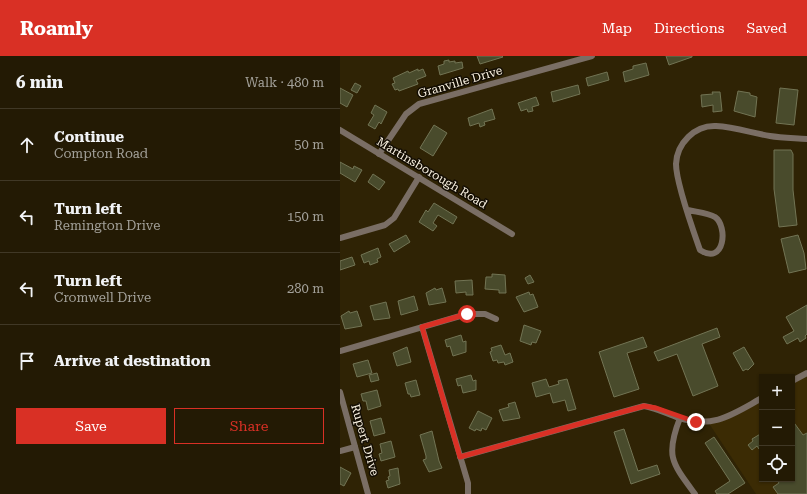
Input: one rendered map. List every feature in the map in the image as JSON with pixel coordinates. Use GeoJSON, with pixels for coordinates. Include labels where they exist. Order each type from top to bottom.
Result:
{"type":"FeatureCollection","features":[{"type":"Feature","properties":{"kind":"street","name":"Granville Drive"},"geometry":{"type":"LineString","coordinates":[[379,154],[406,114],[419,104],[573,59],[592,56]]}},
{"type":"Feature","properties":{"kind":"street"},"geometry":{"type":"LineString","coordinates":[[688,210],[714,217],[718,220],[723,241],[721,248],[708,254],[700,250],[678,177],[676,164],[679,153],[683,144],[696,131],[705,127],[715,126],[771,136],[807,139]]}},
{"type":"Feature","properties":{"kind":"street","name":"Martinsborough Road"},"geometry":{"type":"LineString","coordinates":[[340,130],[512,234]]}},
{"type":"Feature","properties":{"kind":"street"},"geometry":{"type":"LineString","coordinates":[[340,238],[385,226],[394,218],[419,177]]}},
{"type":"Feature","properties":{"kind":"street"},"geometry":{"type":"LineString","coordinates":[[340,351],[467,314],[484,314],[496,320]]}},
{"type":"Feature","properties":{"kind":"street"},"geometry":{"type":"LineString","coordinates":[[422,327],[468,483],[468,494]]}},
{"type":"Feature","properties":{"kind":"street"},"geometry":{"type":"LineString","coordinates":[[795,379],[807,373]]}},
{"type":"Feature","properties":{"kind":"street","name":"Rupert Drive"},"geometry":{"type":"LineString","coordinates":[[340,392],[368,494]]}},
{"type":"Feature","properties":{"kind":"street"},"geometry":{"type":"LineString","coordinates":[[460,457],[644,406],[656,408],[680,418],[696,422],[720,420],[759,400]]}},
{"type":"Feature","properties":{"kind":"street"},"geometry":{"type":"LineString","coordinates":[[680,418],[672,442],[671,455],[677,469],[695,494]]}},
{"type":"Feature","properties":{"kind":"street"},"geometry":{"type":"LineString","coordinates":[[340,451],[355,447]]}},
{"type":"Feature","properties":{"kind":"shaded area"},"geometry":{"type":"Polygon","coordinates":[[[807,373],[807,494],[756,494],[708,422],[759,399],[759,482],[795,482],[795,379],[807,373]]]}},
{"type":"Feature","properties":{"kind":"building"},"geometry":{"type":"Polygon","coordinates":[[[477,56],[502,56],[503,57],[480,64],[477,56]]]}},
{"type":"Feature","properties":{"kind":"building"},"geometry":{"type":"Polygon","coordinates":[[[666,56],[692,56],[692,57],[669,65],[666,56]]]}},
{"type":"Feature","properties":{"kind":"building"},"geometry":{"type":"Polygon","coordinates":[[[449,60],[449,62],[455,61],[455,63],[462,62],[463,68],[440,75],[438,66],[444,64],[444,61],[449,60]]]}},
{"type":"Feature","properties":{"kind":"building"},"geometry":{"type":"Polygon","coordinates":[[[646,63],[649,75],[625,82],[623,72],[633,69],[633,66],[646,63]]]}},
{"type":"Feature","properties":{"kind":"building"},"geometry":{"type":"Polygon","coordinates":[[[418,69],[418,71],[423,69],[426,76],[416,80],[418,84],[399,91],[398,89],[395,90],[392,84],[395,83],[393,78],[408,71],[409,73],[418,69]]]}},
{"type":"Feature","properties":{"kind":"building"},"geometry":{"type":"Polygon","coordinates":[[[607,72],[609,80],[588,86],[586,78],[607,72]]]}},
{"type":"Feature","properties":{"kind":"building"},"geometry":{"type":"Polygon","coordinates":[[[355,83],[361,86],[357,93],[351,90],[355,83]]]}},
{"type":"Feature","properties":{"kind":"building"},"geometry":{"type":"Polygon","coordinates":[[[578,85],[580,94],[553,102],[551,92],[578,85]]]}},
{"type":"Feature","properties":{"kind":"building"},"geometry":{"type":"Polygon","coordinates":[[[340,88],[353,95],[347,107],[340,103],[340,88]]]}},
{"type":"Feature","properties":{"kind":"building"},"geometry":{"type":"Polygon","coordinates":[[[780,88],[798,90],[794,125],[776,123],[780,88]]]}},
{"type":"Feature","properties":{"kind":"building"},"geometry":{"type":"Polygon","coordinates":[[[738,91],[750,93],[750,95],[757,97],[755,117],[734,111],[738,91]]]}},
{"type":"Feature","properties":{"kind":"building"},"geometry":{"type":"Polygon","coordinates":[[[712,92],[720,92],[722,111],[713,112],[713,105],[702,107],[701,95],[713,94],[712,92]]]}},
{"type":"Feature","properties":{"kind":"building"},"geometry":{"type":"Polygon","coordinates":[[[536,97],[539,105],[532,107],[533,111],[528,112],[527,109],[521,111],[518,103],[536,97]]]}},
{"type":"Feature","properties":{"kind":"building"},"geometry":{"type":"Polygon","coordinates":[[[375,105],[387,112],[381,124],[379,122],[375,129],[368,125],[374,115],[371,113],[375,105]]]}},
{"type":"Feature","properties":{"kind":"building"},"geometry":{"type":"Polygon","coordinates":[[[492,109],[495,119],[484,122],[485,125],[480,127],[479,123],[470,126],[468,118],[492,109]]]}},
{"type":"Feature","properties":{"kind":"building"},"geometry":{"type":"Polygon","coordinates":[[[434,125],[447,133],[433,156],[420,148],[434,125]]]}},
{"type":"Feature","properties":{"kind":"building"},"geometry":{"type":"Polygon","coordinates":[[[774,150],[791,150],[793,154],[793,190],[797,225],[779,227],[774,189],[774,150]]]}},
{"type":"Feature","properties":{"kind":"building"},"geometry":{"type":"Polygon","coordinates":[[[340,162],[353,169],[354,166],[362,170],[355,182],[340,173],[340,162]]]}},
{"type":"Feature","properties":{"kind":"building"},"geometry":{"type":"Polygon","coordinates":[[[373,174],[385,182],[379,190],[368,182],[373,174]]]}},
{"type":"Feature","properties":{"kind":"building"},"geometry":{"type":"Polygon","coordinates":[[[434,203],[457,217],[453,224],[438,215],[433,223],[437,226],[433,231],[419,222],[426,210],[428,212],[434,203]]]}},
{"type":"Feature","properties":{"kind":"building"},"geometry":{"type":"Polygon","coordinates":[[[406,235],[410,242],[394,252],[389,244],[406,235]]]}},
{"type":"Feature","properties":{"kind":"building"},"geometry":{"type":"Polygon","coordinates":[[[798,235],[804,253],[806,269],[789,273],[781,239],[798,235]]]}},
{"type":"Feature","properties":{"kind":"building"},"geometry":{"type":"Polygon","coordinates":[[[378,248],[381,257],[377,259],[378,262],[370,265],[369,261],[364,263],[361,255],[378,248]]]}},
{"type":"Feature","properties":{"kind":"building"},"geometry":{"type":"Polygon","coordinates":[[[352,257],[355,265],[340,270],[340,261],[352,257]]]}},
{"type":"Feature","properties":{"kind":"building"},"geometry":{"type":"Polygon","coordinates":[[[492,274],[505,275],[506,293],[499,293],[499,290],[485,289],[486,277],[492,277],[492,274]]]}},
{"type":"Feature","properties":{"kind":"building"},"geometry":{"type":"Polygon","coordinates":[[[530,275],[534,282],[528,284],[525,278],[530,275]]]}},
{"type":"Feature","properties":{"kind":"building"},"geometry":{"type":"Polygon","coordinates":[[[472,280],[473,295],[466,295],[466,292],[456,293],[455,281],[472,280]]]}},
{"type":"Feature","properties":{"kind":"building"},"geometry":{"type":"Polygon","coordinates":[[[435,288],[436,290],[442,288],[446,302],[429,305],[426,293],[435,288]]]}},
{"type":"Feature","properties":{"kind":"building"},"geometry":{"type":"Polygon","coordinates":[[[529,292],[530,295],[533,294],[538,307],[524,312],[516,297],[529,292]]]}},
{"type":"Feature","properties":{"kind":"building"},"geometry":{"type":"Polygon","coordinates":[[[414,296],[418,310],[401,315],[398,301],[414,296]]]}},
{"type":"Feature","properties":{"kind":"building"},"geometry":{"type":"Polygon","coordinates":[[[386,302],[390,318],[374,320],[370,306],[386,302]]]}},
{"type":"Feature","properties":{"kind":"building"},"geometry":{"type":"Polygon","coordinates":[[[807,305],[806,338],[800,342],[798,338],[787,344],[783,337],[794,331],[786,317],[807,305]]]}},
{"type":"Feature","properties":{"kind":"building"},"geometry":{"type":"Polygon","coordinates":[[[349,311],[350,313],[357,311],[362,326],[345,329],[341,316],[349,311]]]}},
{"type":"Feature","properties":{"kind":"building"},"geometry":{"type":"Polygon","coordinates":[[[524,325],[541,331],[536,343],[532,342],[531,345],[520,341],[524,325]]]}},
{"type":"Feature","properties":{"kind":"building"},"geometry":{"type":"Polygon","coordinates":[[[717,328],[720,337],[702,344],[718,386],[693,396],[677,354],[658,361],[654,352],[717,328]]]}},
{"type":"Feature","properties":{"kind":"building"},"geometry":{"type":"Polygon","coordinates":[[[461,335],[463,342],[466,341],[466,352],[453,356],[450,346],[447,347],[445,340],[461,335]]]}},
{"type":"Feature","properties":{"kind":"building"},"geometry":{"type":"Polygon","coordinates":[[[643,337],[647,347],[627,353],[639,389],[614,397],[599,352],[643,337]]]}},
{"type":"Feature","properties":{"kind":"building"},"geometry":{"type":"Polygon","coordinates":[[[501,345],[505,355],[510,353],[513,362],[505,365],[504,362],[498,363],[497,360],[493,361],[490,352],[492,351],[491,348],[501,345]]]}},
{"type":"Feature","properties":{"kind":"building"},"geometry":{"type":"Polygon","coordinates":[[[407,347],[411,362],[397,366],[393,353],[407,347]]]}},
{"type":"Feature","properties":{"kind":"building"},"geometry":{"type":"Polygon","coordinates":[[[744,347],[754,364],[748,370],[746,369],[743,371],[733,353],[744,347]]]}},
{"type":"Feature","properties":{"kind":"building"},"geometry":{"type":"Polygon","coordinates":[[[368,360],[372,373],[357,377],[353,364],[368,360]]]}},
{"type":"Feature","properties":{"kind":"building"},"geometry":{"type":"Polygon","coordinates":[[[377,373],[379,380],[371,382],[369,375],[377,373]]]}},
{"type":"Feature","properties":{"kind":"building"},"geometry":{"type":"Polygon","coordinates":[[[471,375],[473,381],[476,380],[476,390],[463,393],[461,385],[458,386],[456,379],[471,375]]]}},
{"type":"Feature","properties":{"kind":"building"},"geometry":{"type":"Polygon","coordinates":[[[546,379],[549,387],[559,384],[558,381],[567,379],[576,409],[568,411],[565,400],[553,403],[550,393],[536,397],[532,383],[546,379]]]}},
{"type":"Feature","properties":{"kind":"building"},"geometry":{"type":"Polygon","coordinates":[[[416,380],[420,395],[411,397],[410,394],[408,394],[405,383],[416,380]]]}},
{"type":"Feature","properties":{"kind":"building"},"geometry":{"type":"Polygon","coordinates":[[[377,390],[381,406],[368,410],[366,401],[363,401],[361,394],[377,390]]]}},
{"type":"Feature","properties":{"kind":"building"},"geometry":{"type":"Polygon","coordinates":[[[515,402],[520,418],[503,421],[499,410],[509,407],[508,404],[515,402]]]}},
{"type":"Feature","properties":{"kind":"building"},"geometry":{"type":"Polygon","coordinates":[[[478,411],[492,418],[486,430],[482,428],[481,431],[476,429],[475,431],[469,428],[478,411]]]}},
{"type":"Feature","properties":{"kind":"building"},"geometry":{"type":"Polygon","coordinates":[[[381,418],[385,433],[374,436],[370,421],[381,418]]]}},
{"type":"Feature","properties":{"kind":"building"},"geometry":{"type":"Polygon","coordinates":[[[795,424],[803,435],[807,433],[807,494],[778,494],[773,487],[779,483],[778,482],[795,482],[795,424]]]}},
{"type":"Feature","properties":{"kind":"building"},"geometry":{"type":"Polygon","coordinates":[[[624,429],[638,471],[657,465],[660,474],[631,484],[614,432],[624,429]]]}},
{"type":"Feature","properties":{"kind":"building"},"geometry":{"type":"Polygon","coordinates":[[[432,431],[442,468],[429,472],[423,460],[426,459],[426,456],[420,435],[432,431]]]}},
{"type":"Feature","properties":{"kind":"building"},"geometry":{"type":"Polygon","coordinates":[[[759,435],[759,449],[757,446],[752,450],[748,445],[753,441],[752,439],[759,435]]]}},
{"type":"Feature","properties":{"kind":"building"},"geometry":{"type":"Polygon","coordinates":[[[714,437],[745,483],[728,494],[717,494],[715,491],[730,481],[705,443],[714,437]]]}},
{"type":"Feature","properties":{"kind":"building"},"geometry":{"type":"Polygon","coordinates":[[[391,441],[395,457],[381,461],[379,454],[382,453],[380,444],[391,441]]]}},
{"type":"Feature","properties":{"kind":"building"},"geometry":{"type":"Polygon","coordinates":[[[340,467],[351,473],[344,486],[340,484],[340,467]]]}},
{"type":"Feature","properties":{"kind":"building"},"geometry":{"type":"Polygon","coordinates":[[[398,468],[400,484],[388,488],[386,481],[389,480],[389,470],[398,468]]]}},
{"type":"Feature","properties":{"kind":"route"},"geometry":{"type":"LineString","coordinates":[[467,314],[422,327],[460,457],[644,406],[656,408],[680,418],[696,422]]}}]}
